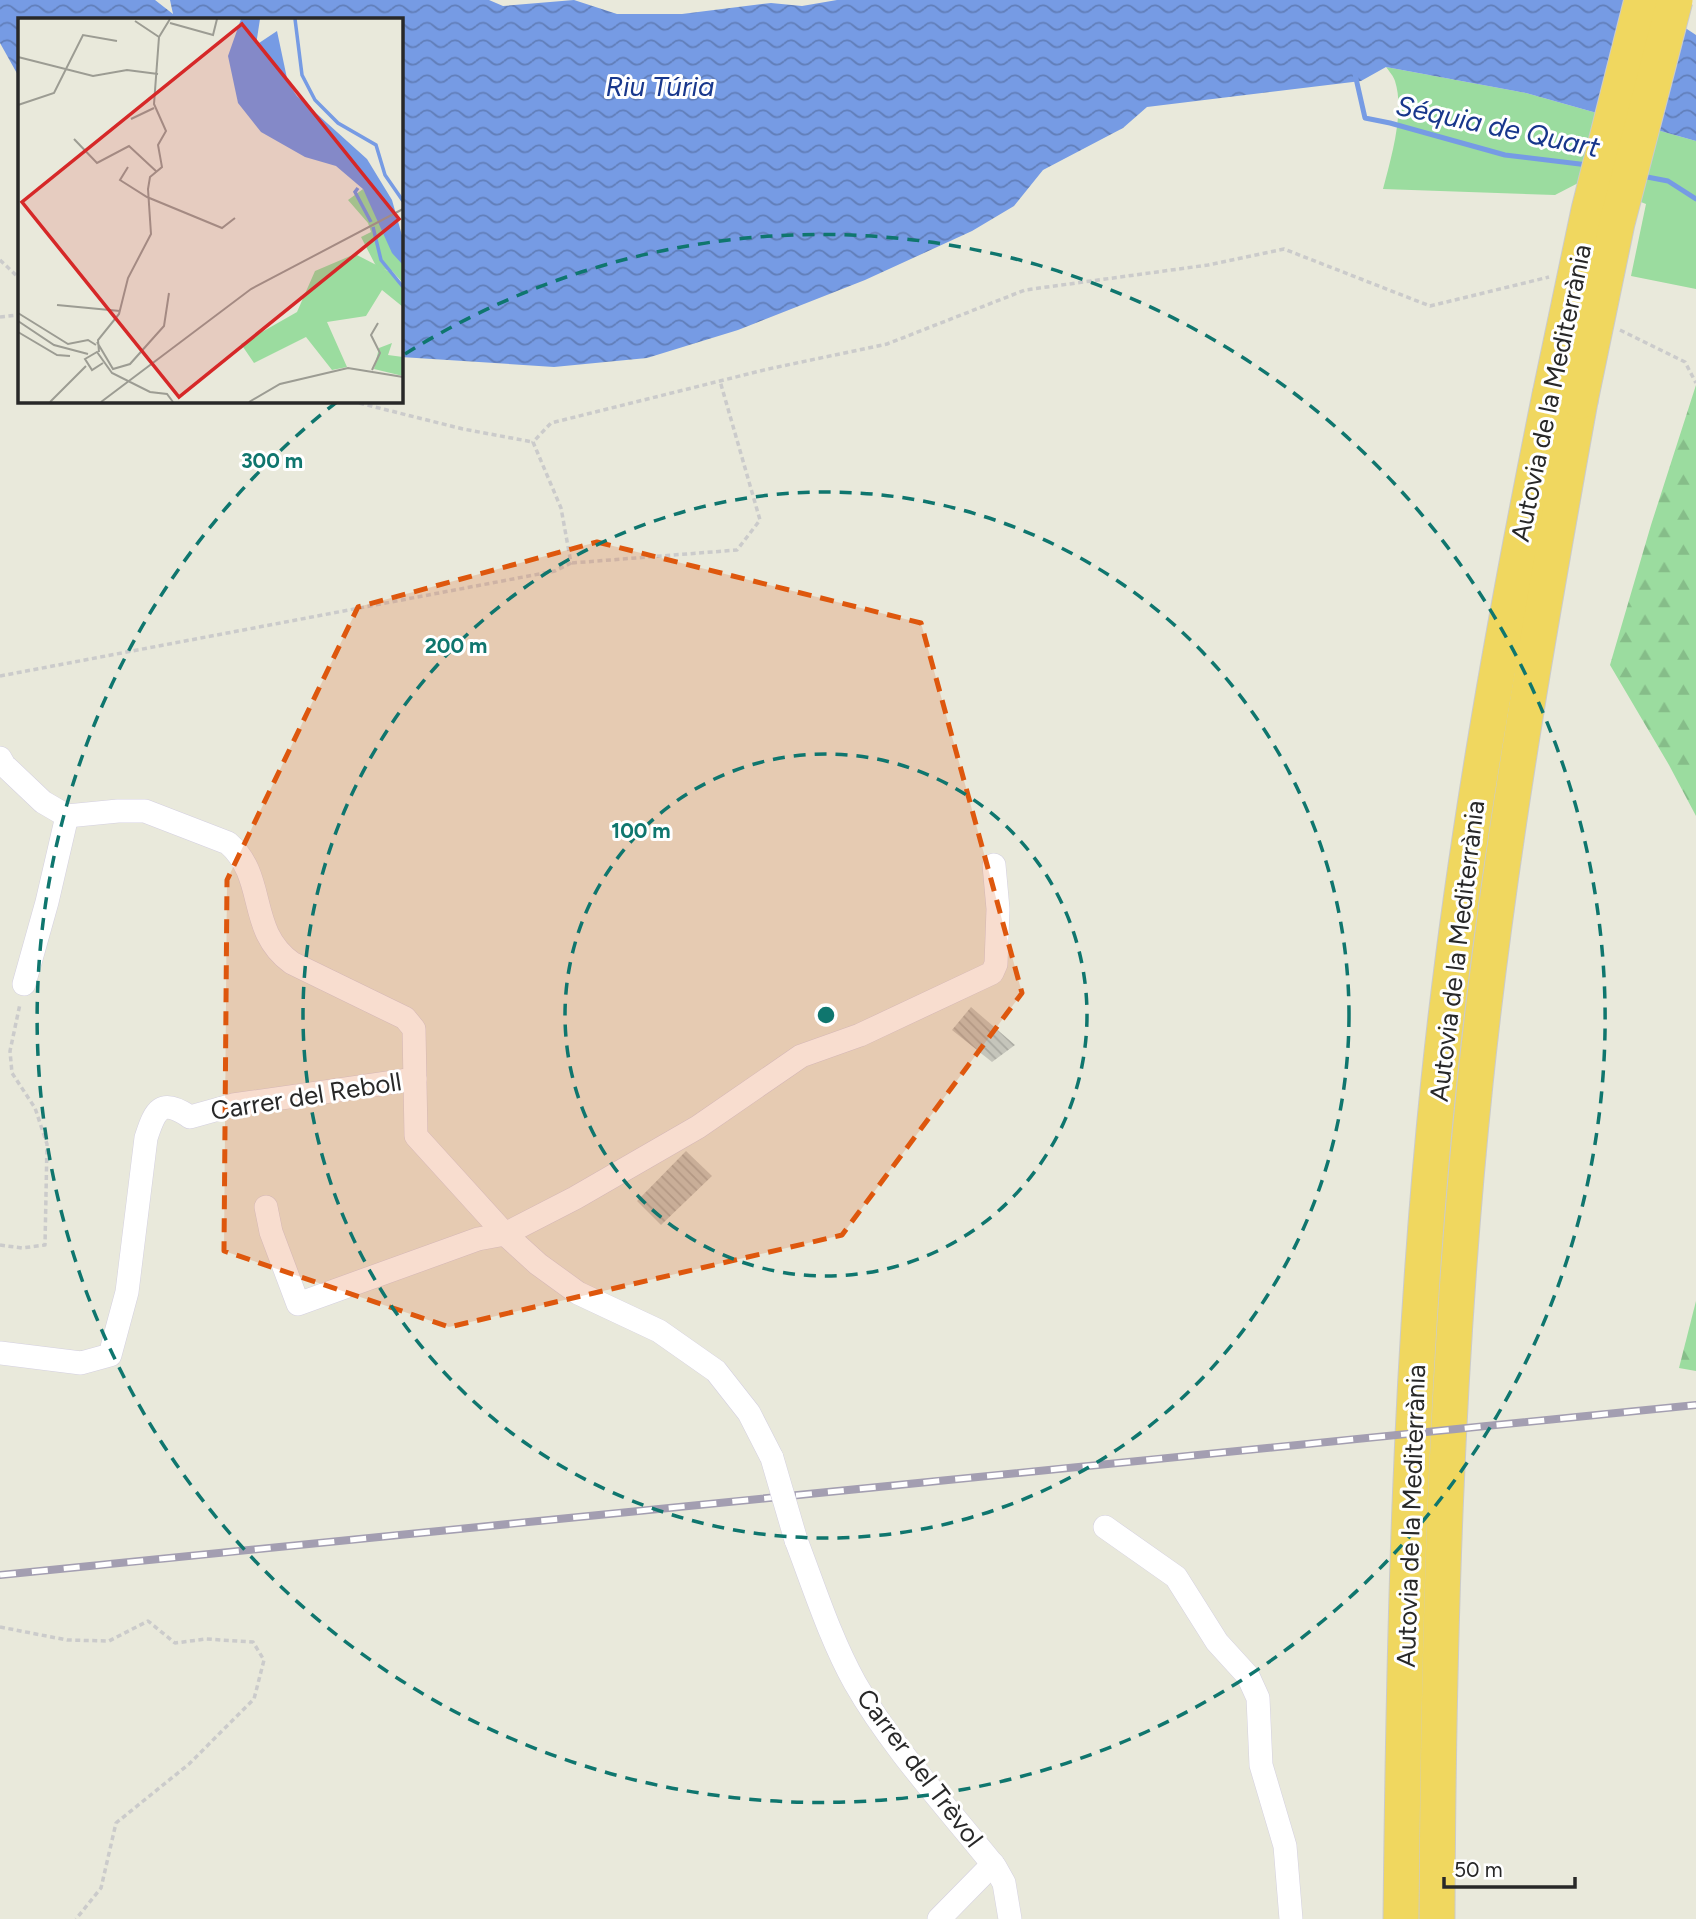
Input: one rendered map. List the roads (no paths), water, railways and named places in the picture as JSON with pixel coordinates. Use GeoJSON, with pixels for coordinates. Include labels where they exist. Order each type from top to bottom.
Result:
{"type":"FeatureCollection","features":[{"type":"Feature","properties":{"kind":"highway","name":"Autovia de la Mediterrània"},"geometry":{"type":"LineString","coordinates":[[1437,1919],[1438,1707],[1444,1514],[1456,1288],[1475,1084],[1499,883],[1546,591],[1565,398],[1589,210],[1642,0]]}},
{"type":"Feature","properties":{"kind":"highway","name":"Autovia de la Mediterrània"},"geometry":{"type":"LineString","coordinates":[[1401,1919],[1408,1508],[1422,1283],[1439,1080],[1468,854],[1512,584],[1617,223],[1675,0]]}},
{"type":"Feature","properties":{"kind":"street"},"geometry":{"type":"LineString","coordinates":[[0,758],[43,802],[67,816],[24,984]]}},
{"type":"Feature","properties":{"kind":"street","name":"Carrer del Trèvol"},"geometry":{"type":"LineString","coordinates":[[67,816],[145,811],[228,843],[238,852],[250,871],[265,933],[273,947],[292,963],[405,1018],[414,1029],[416,1136],[505,1234],[538,1264],[578,1293],[659,1331],[716,1371],[749,1413],[772,1458],[796,1540],[830,1628],[855,1682],[915,1767],[993,1864],[1004,1883],[1010,1919]]}},
{"type":"Feature","properties":{"kind":"street"},"geometry":{"type":"LineString","coordinates":[[266,1207],[271,1232],[298,1304],[478,1239],[505,1234],[575,1198],[698,1127],[801,1056],[860,1035],[992,972],[996,964],[998,909],[994,865]]}},
{"type":"Feature","properties":{"kind":"street","name":"Carrer del Reboll"},"geometry":{"type":"LineString","coordinates":[[0,1353],[81,1363],[110,1355],[127,1292],[145,1138],[152,1118],[159,1110],[177,1108],[190,1116],[233,1105],[415,1079]]}},
{"type":"Feature","properties":{"kind":"street"},"geometry":{"type":"LineString","coordinates":[[1105,1527],[1175,1577],[1217,1642],[1248,1676],[1258,1698],[1261,1765],[1285,1846],[1291,1919]]}},
{"type":"Feature","properties":{"kind":"street"},"geometry":{"type":"LineString","coordinates":[[939,1919],[993,1864]]}},
{"type":"Feature","properties":{"kind":"water","name":"Riu Túria"},"geometry":{"type":"Polygon","coordinates":[[[0,0],[155,0],[173,14],[170,0],[489,0],[503,6],[574,0],[617,14],[682,14],[771,3],[802,6],[837,0],[1643,0],[1696,35],[1696,141],[1526,93],[1386,67],[1361,81],[1147,107],[1123,128],[1043,170],[1014,206],[972,231],[865,280],[738,330],[647,358],[554,367],[402,357],[402,18],[18,18],[18,75],[0,43],[0,0]]]}},
{"type":"Feature","properties":{"kind":"waterway","name":"Séquia de Quart"},"geometry":{"type":"LineString","coordinates":[[1355,74],[1365,118],[1505,155],[1588,165]]}},
{"type":"Feature","properties":{"kind":"waterway","name":"Séquia de Quart"},"geometry":{"type":"LineString","coordinates":[[1642,176],[1668,181],[1696,199]]}},
{"type":"Feature","properties":{"kind":"railway"},"geometry":{"type":"LineString","coordinates":[[0,1575],[1696,1405]]}}]}
